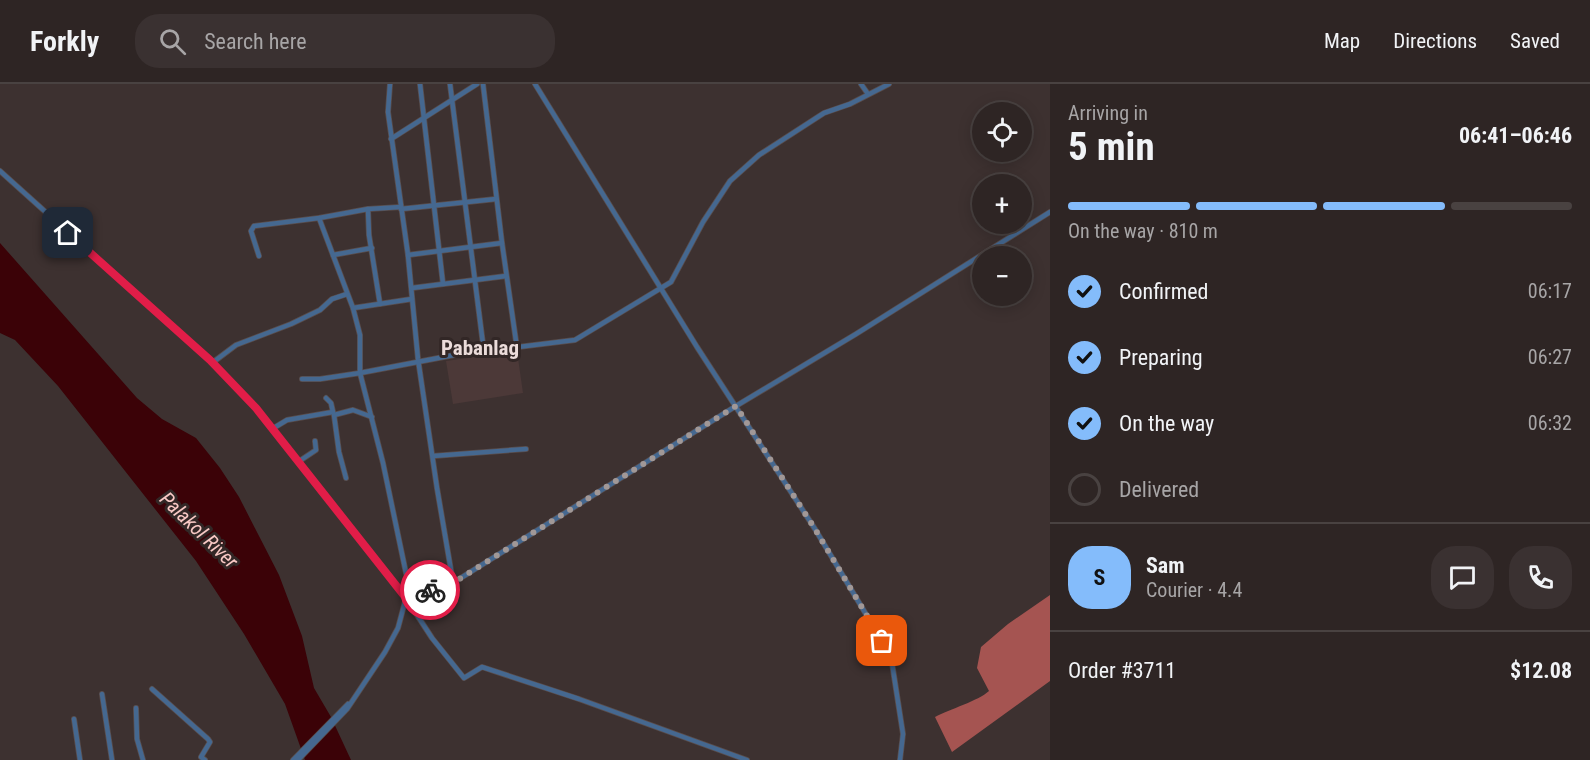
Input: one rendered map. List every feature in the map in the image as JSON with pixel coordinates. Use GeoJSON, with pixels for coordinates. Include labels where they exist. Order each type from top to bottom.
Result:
{"type":"FeatureCollection","features":[{"type":"Feature","properties":{"kind":"street"},"geometry":{"type":"LineString","coordinates":[[390,84],[388,112],[408,255],[419,363],[453,582]]}},
{"type":"Feature","properties":{"kind":"street"},"geometry":{"type":"LineString","coordinates":[[420,84],[443,284]]}},
{"type":"Feature","properties":{"kind":"street"},"geometry":{"type":"LineString","coordinates":[[450,84],[484,352]]}},
{"type":"Feature","properties":{"kind":"street"},"geometry":{"type":"LineString","coordinates":[[391,139],[477,84]]}},
{"type":"Feature","properties":{"kind":"street"},"geometry":{"type":"LineString","coordinates":[[483,84],[517,348]]}},
{"type":"Feature","properties":{"kind":"street"},"geometry":{"type":"LineString","coordinates":[[535,84],[661,288],[815,529],[882,641],[892,663],[903,734],[900,760]]}},
{"type":"Feature","properties":{"kind":"street"},"geometry":{"type":"LineString","coordinates":[[861,84],[868,94]]}},
{"type":"Feature","properties":{"kind":"street"},"geometry":{"type":"LineString","coordinates":[[302,379],[320,379],[454,355],[575,340],[671,282],[730,181],[759,155],[824,113],[850,104],[889,84]]}},
{"type":"Feature","properties":{"kind":"street"},"geometry":{"type":"LineString","coordinates":[[0,171],[212,363],[256,408],[408,598],[432,638],[464,678],[483,667],[747,760]]}},
{"type":"Feature","properties":{"kind":"street"},"geometry":{"type":"LineString","coordinates":[[259,256],[251,231],[254,225],[319,218],[368,209],[496,199]]}},
{"type":"Feature","properties":{"kind":"street"},"geometry":{"type":"LineString","coordinates":[[368,209],[380,304]]}},
{"type":"Feature","properties":{"kind":"street"},"geometry":{"type":"LineString","coordinates":[[408,598],[453,582],[736,406],[847,340],[1050,212]]}},
{"type":"Feature","properties":{"kind":"street"},"geometry":{"type":"LineString","coordinates":[[298,760],[351,702],[392,640],[408,598],[372,417],[360,372],[360,335],[353,308],[319,218]]}},
{"type":"Feature","properties":{"kind":"street"},"geometry":{"type":"LineString","coordinates":[[408,255],[502,243]]}},
{"type":"Feature","properties":{"kind":"street"},"geometry":{"type":"LineString","coordinates":[[333,255],[372,248]]}},
{"type":"Feature","properties":{"kind":"street"},"geometry":{"type":"LineString","coordinates":[[412,288],[506,276]]}},
{"type":"Feature","properties":{"kind":"street"},"geometry":{"type":"LineString","coordinates":[[212,363],[236,345],[291,324],[320,310],[332,299],[347,294]]}},
{"type":"Feature","properties":{"kind":"street"},"geometry":{"type":"LineString","coordinates":[[353,308],[412,298]]}},
{"type":"Feature","properties":{"kind":"street"},"geometry":{"type":"LineString","coordinates":[[326,398],[331,403],[334,413],[339,452],[346,478]]}},
{"type":"Feature","properties":{"kind":"street"},"geometry":{"type":"LineString","coordinates":[[272,429],[287,420],[353,410],[372,417]]}},
{"type":"Feature","properties":{"kind":"street"},"geometry":{"type":"LineString","coordinates":[[298,462],[316,450],[315,441]]}},
{"type":"Feature","properties":{"kind":"street"},"geometry":{"type":"LineString","coordinates":[[433,456],[526,449]]}},
{"type":"Feature","properties":{"kind":"street"},"geometry":{"type":"LineString","coordinates":[[152,689],[208,739],[210,742],[201,757],[205,760]]}},
{"type":"Feature","properties":{"kind":"street"},"geometry":{"type":"LineString","coordinates":[[102,694],[112,760]]}},
{"type":"Feature","properties":{"kind":"street"},"geometry":{"type":"LineString","coordinates":[[136,708],[137,739],[143,760]]}},
{"type":"Feature","properties":{"kind":"street"},"geometry":{"type":"LineString","coordinates":[[293,760],[346,708]]}},
{"type":"Feature","properties":{"kind":"street"},"geometry":{"type":"LineString","coordinates":[[74,719],[80,760]]}},
{"type":"Feature","properties":{"kind":"shaded area"},"geometry":{"type":"Polygon","coordinates":[[[517,351],[523,393],[453,404],[446,361],[517,351]]]}},
{"type":"Feature","properties":{"kind":"shaded area"},"geometry":{"type":"Polygon","coordinates":[[[1050,595],[1050,681],[952,752],[935,717],[989,691],[977,668],[981,647],[1008,624],[1050,595]]]}},
{"type":"Feature","properties":{"kind":"water","name":"Palakol River"},"geometry":{"type":"Polygon","coordinates":[[[0,243],[137,398],[162,419],[196,438],[220,468],[239,497],[279,575],[302,636],[314,688],[331,717],[351,760],[305,760],[285,704],[244,634],[196,561],[58,386],[15,340],[0,333],[0,243]]]}},
{"type":"Feature","properties":{"kind":"way so far"},"geometry":{"type":"LineString","coordinates":[[430,590],[456,581],[736,406],[815,529],[882,641]]}},
{"type":"Feature","properties":{"kind":"district","name":"Pabanlag"},"geometry":{"type":"Point","coordinates":[480,348]}},
{"type":"Feature","properties":{"kind":"route"},"geometry":{"type":"LineString","coordinates":[[68,233],[210,360],[256,408],[406,598],[430,590]]}}]}
